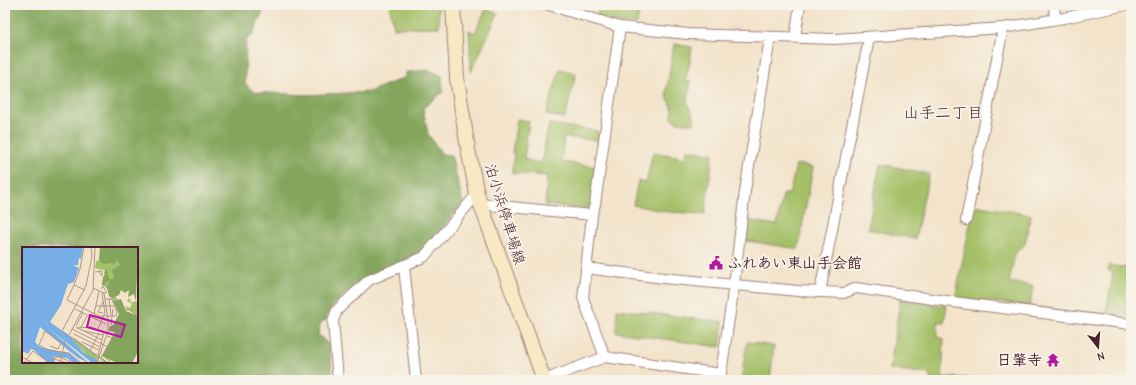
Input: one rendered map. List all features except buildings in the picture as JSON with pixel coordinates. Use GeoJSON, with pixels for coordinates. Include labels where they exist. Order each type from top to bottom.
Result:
{"type":"FeatureCollection","features":[{"type":"Feature","properties":{"kind":"main road","name":"泊小浜停車場線"},"geometry":{"type":"LineString","coordinates":[[453,5],[457,78],[468,149],[479,199],[544,380]]}},
{"type":"Feature","properties":{"kind":"street"},"geometry":{"type":"LineString","coordinates":[[549,5],[561,7],[620,27],[688,34],[770,38],[869,38],[1003,28],[1126,5]]}},
{"type":"Feature","properties":{"kind":"street"},"geometry":{"type":"LineString","coordinates":[[795,38],[800,5]]}},
{"type":"Feature","properties":{"kind":"street"},"geometry":{"type":"LineString","coordinates":[[1054,5],[1055,19]]}},
{"type":"Feature","properties":{"kind":"street"},"geometry":{"type":"LineString","coordinates":[[605,357],[583,298],[592,216],[596,204],[620,27]]}},
{"type":"Feature","properties":{"kind":"street"},"geometry":{"type":"LineString","coordinates":[[966,220],[1003,28]]}},
{"type":"Feature","properties":{"kind":"street"},"geometry":{"type":"LineString","coordinates":[[544,380],[605,357],[720,377],[734,285],[745,191],[770,38]]}},
{"type":"Feature","properties":{"kind":"street"},"geometry":{"type":"LineString","coordinates":[[820,292],[869,38]]}},
{"type":"Feature","properties":{"kind":"street"},"geometry":{"type":"LineString","coordinates":[[338,380],[332,321],[337,310],[369,280],[404,267],[424,257],[479,199],[592,216]]}},
{"type":"Feature","properties":{"kind":"street"},"geometry":{"type":"LineString","coordinates":[[404,267],[416,380]]}},
{"type":"Feature","properties":{"kind":"street"},"geometry":{"type":"LineString","coordinates":[[586,268],[734,285],[820,292],[844,293],[856,288],[953,302],[1131,324]]}},
{"type":"Feature","properties":{"kind":"green space"},"geometry":{"type":"Polygon","coordinates":[[[5,5],[266,5],[253,34],[246,41],[245,83],[254,92],[305,95],[369,92],[406,77],[406,72],[430,70],[442,76],[443,92],[423,108],[428,134],[442,154],[451,155],[463,203],[423,251],[371,275],[355,285],[332,307],[326,320],[320,323],[318,334],[329,345],[333,380],[5,380],[5,5]]]}},
{"type":"Feature","properties":{"kind":"green space"},"geometry":{"type":"Polygon","coordinates":[[[392,5],[438,5],[439,27],[394,28],[390,7],[392,5]]]}},
{"type":"Feature","properties":{"kind":"green space"},"geometry":{"type":"Polygon","coordinates":[[[600,5],[640,5],[637,24],[619,23],[597,16],[600,5]]]}},
{"type":"Feature","properties":{"kind":"green space"},"geometry":{"type":"Polygon","coordinates":[[[486,9],[498,14],[471,72],[469,30],[475,33],[486,9]]]}},
{"type":"Feature","properties":{"kind":"green space"},"geometry":{"type":"Polygon","coordinates":[[[674,44],[692,47],[685,81],[691,82],[687,102],[694,117],[694,124],[676,122],[672,118],[673,110],[666,94],[674,44]]]}},
{"type":"Feature","properties":{"kind":"green space"},"geometry":{"type":"Polygon","coordinates":[[[560,69],[576,73],[565,118],[546,115],[560,69]]]}},
{"type":"Feature","properties":{"kind":"green space"},"geometry":{"type":"Polygon","coordinates":[[[517,119],[529,121],[524,159],[541,163],[549,124],[597,131],[601,141],[564,137],[561,162],[597,167],[591,206],[587,209],[545,205],[547,176],[512,173],[514,154],[512,153],[517,119]]]}},
{"type":"Feature","properties":{"kind":"green space"},"geometry":{"type":"Polygon","coordinates":[[[687,150],[713,154],[705,214],[669,212],[633,205],[638,181],[646,183],[653,152],[686,158],[687,150]]]}},
{"type":"Feature","properties":{"kind":"green space"},"geometry":{"type":"Polygon","coordinates":[[[796,164],[813,167],[798,249],[742,240],[745,220],[777,225],[783,195],[790,193],[796,164]]]}},
{"type":"Feature","properties":{"kind":"green space"},"geometry":{"type":"Polygon","coordinates":[[[880,164],[929,174],[915,239],[868,229],[880,164]]]}},
{"type":"Feature","properties":{"kind":"green space"},"geometry":{"type":"Polygon","coordinates":[[[974,205],[1031,215],[1025,244],[1015,254],[1009,282],[1033,286],[1030,306],[955,298],[974,205]]]}},
{"type":"Feature","properties":{"kind":"green space"},"geometry":{"type":"Polygon","coordinates":[[[1109,265],[1131,269],[1131,316],[1106,313],[1113,273],[1108,270],[1109,265]]]}},
{"type":"Feature","properties":{"kind":"green space"},"geometry":{"type":"Polygon","coordinates":[[[900,299],[947,306],[944,323],[938,323],[937,337],[944,339],[942,377],[975,378],[975,380],[930,380],[930,374],[890,369],[900,299]]]}},
{"type":"Feature","properties":{"kind":"green space"},"geometry":{"type":"Polygon","coordinates":[[[617,309],[723,322],[720,347],[616,332],[617,309]]]}},
{"type":"Feature","properties":{"kind":"green space"},"geometry":{"type":"Polygon","coordinates":[[[747,342],[774,346],[770,380],[741,380],[747,342]]]}},
{"type":"Feature","properties":{"kind":"place","name":"ふれあい東山手会館"},"geometry":{"type":"Point","coordinates":[716,263]}},
{"type":"Feature","properties":{"kind":"place","name":"日肇寺"},"geometry":{"type":"Point","coordinates":[1053,360]}},
{"type":"Feature","properties":{"kind":"district","name":"山手二丁目"},"geometry":{"type":"Point","coordinates":[943,113]}}]}
